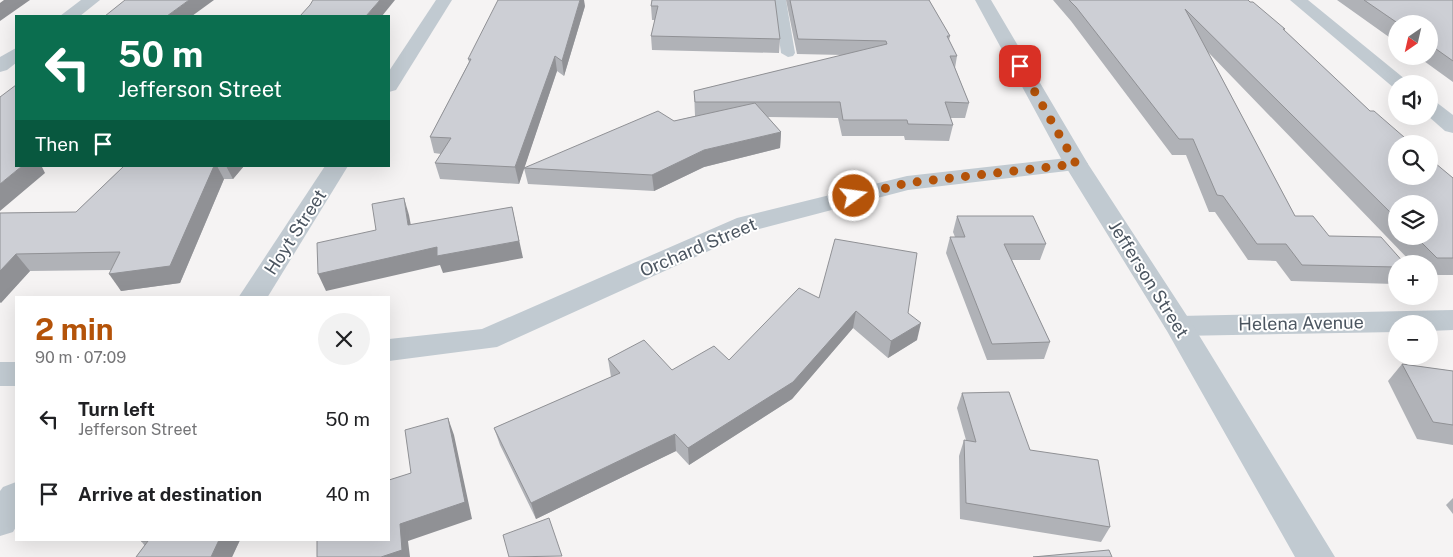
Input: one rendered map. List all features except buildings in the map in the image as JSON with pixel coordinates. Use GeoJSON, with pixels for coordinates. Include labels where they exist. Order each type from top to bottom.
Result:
{"type":"FeatureCollection","features":[{"type":"Feature","properties":{"kind":"street"},"geometry":{"type":"LineString","coordinates":[[70,15],[92,0]]}},
{"type":"Feature","properties":{"kind":"street"},"geometry":{"type":"LineString","coordinates":[[390,84],[444,0]]}},
{"type":"Feature","properties":{"kind":"street","name":"Jefferson Street"},"geometry":{"type":"LineString","coordinates":[[983,0],[1076,164],[1179,326],[1316,557]]}},
{"type":"Feature","properties":{"kind":"street"},"geometry":{"type":"LineString","coordinates":[[1298,0],[1390,75]]}},
{"type":"Feature","properties":{"kind":"street"},"geometry":{"type":"LineString","coordinates":[[0,66],[15,55]]}},
{"type":"Feature","properties":{"kind":"street"},"geometry":{"type":"LineString","coordinates":[[1438,114],[1453,126]]}},
{"type":"Feature","properties":{"kind":"street","name":"Orchard Street"},"geometry":{"type":"LineString","coordinates":[[390,350],[486,339],[746,224],[907,183],[1076,164]]}},
{"type":"Feature","properties":{"kind":"street","name":"Hoyt Street"},"geometry":{"type":"LineString","coordinates":[[253,296],[336,167]]}},
{"type":"Feature","properties":{"kind":"street","name":"Helena Avenue"},"geometry":{"type":"LineString","coordinates":[[1179,326],[1453,320]]}},
{"type":"Feature","properties":{"kind":"street"},"geometry":{"type":"LineString","coordinates":[[0,374],[15,374]]}},
{"type":"Feature","properties":{"kind":"street"},"geometry":{"type":"LineString","coordinates":[[0,520],[15,499]]}},
{"type":"Feature","properties":{"kind":"lane"},"geometry":{"type":"LineString","coordinates":[[780,0],[788,53]]}},
{"type":"Feature","properties":{"kind":"route"},"geometry":{"type":"LineString","coordinates":[[854,196],[907,183],[1076,164],[1020,66]]}}]}
